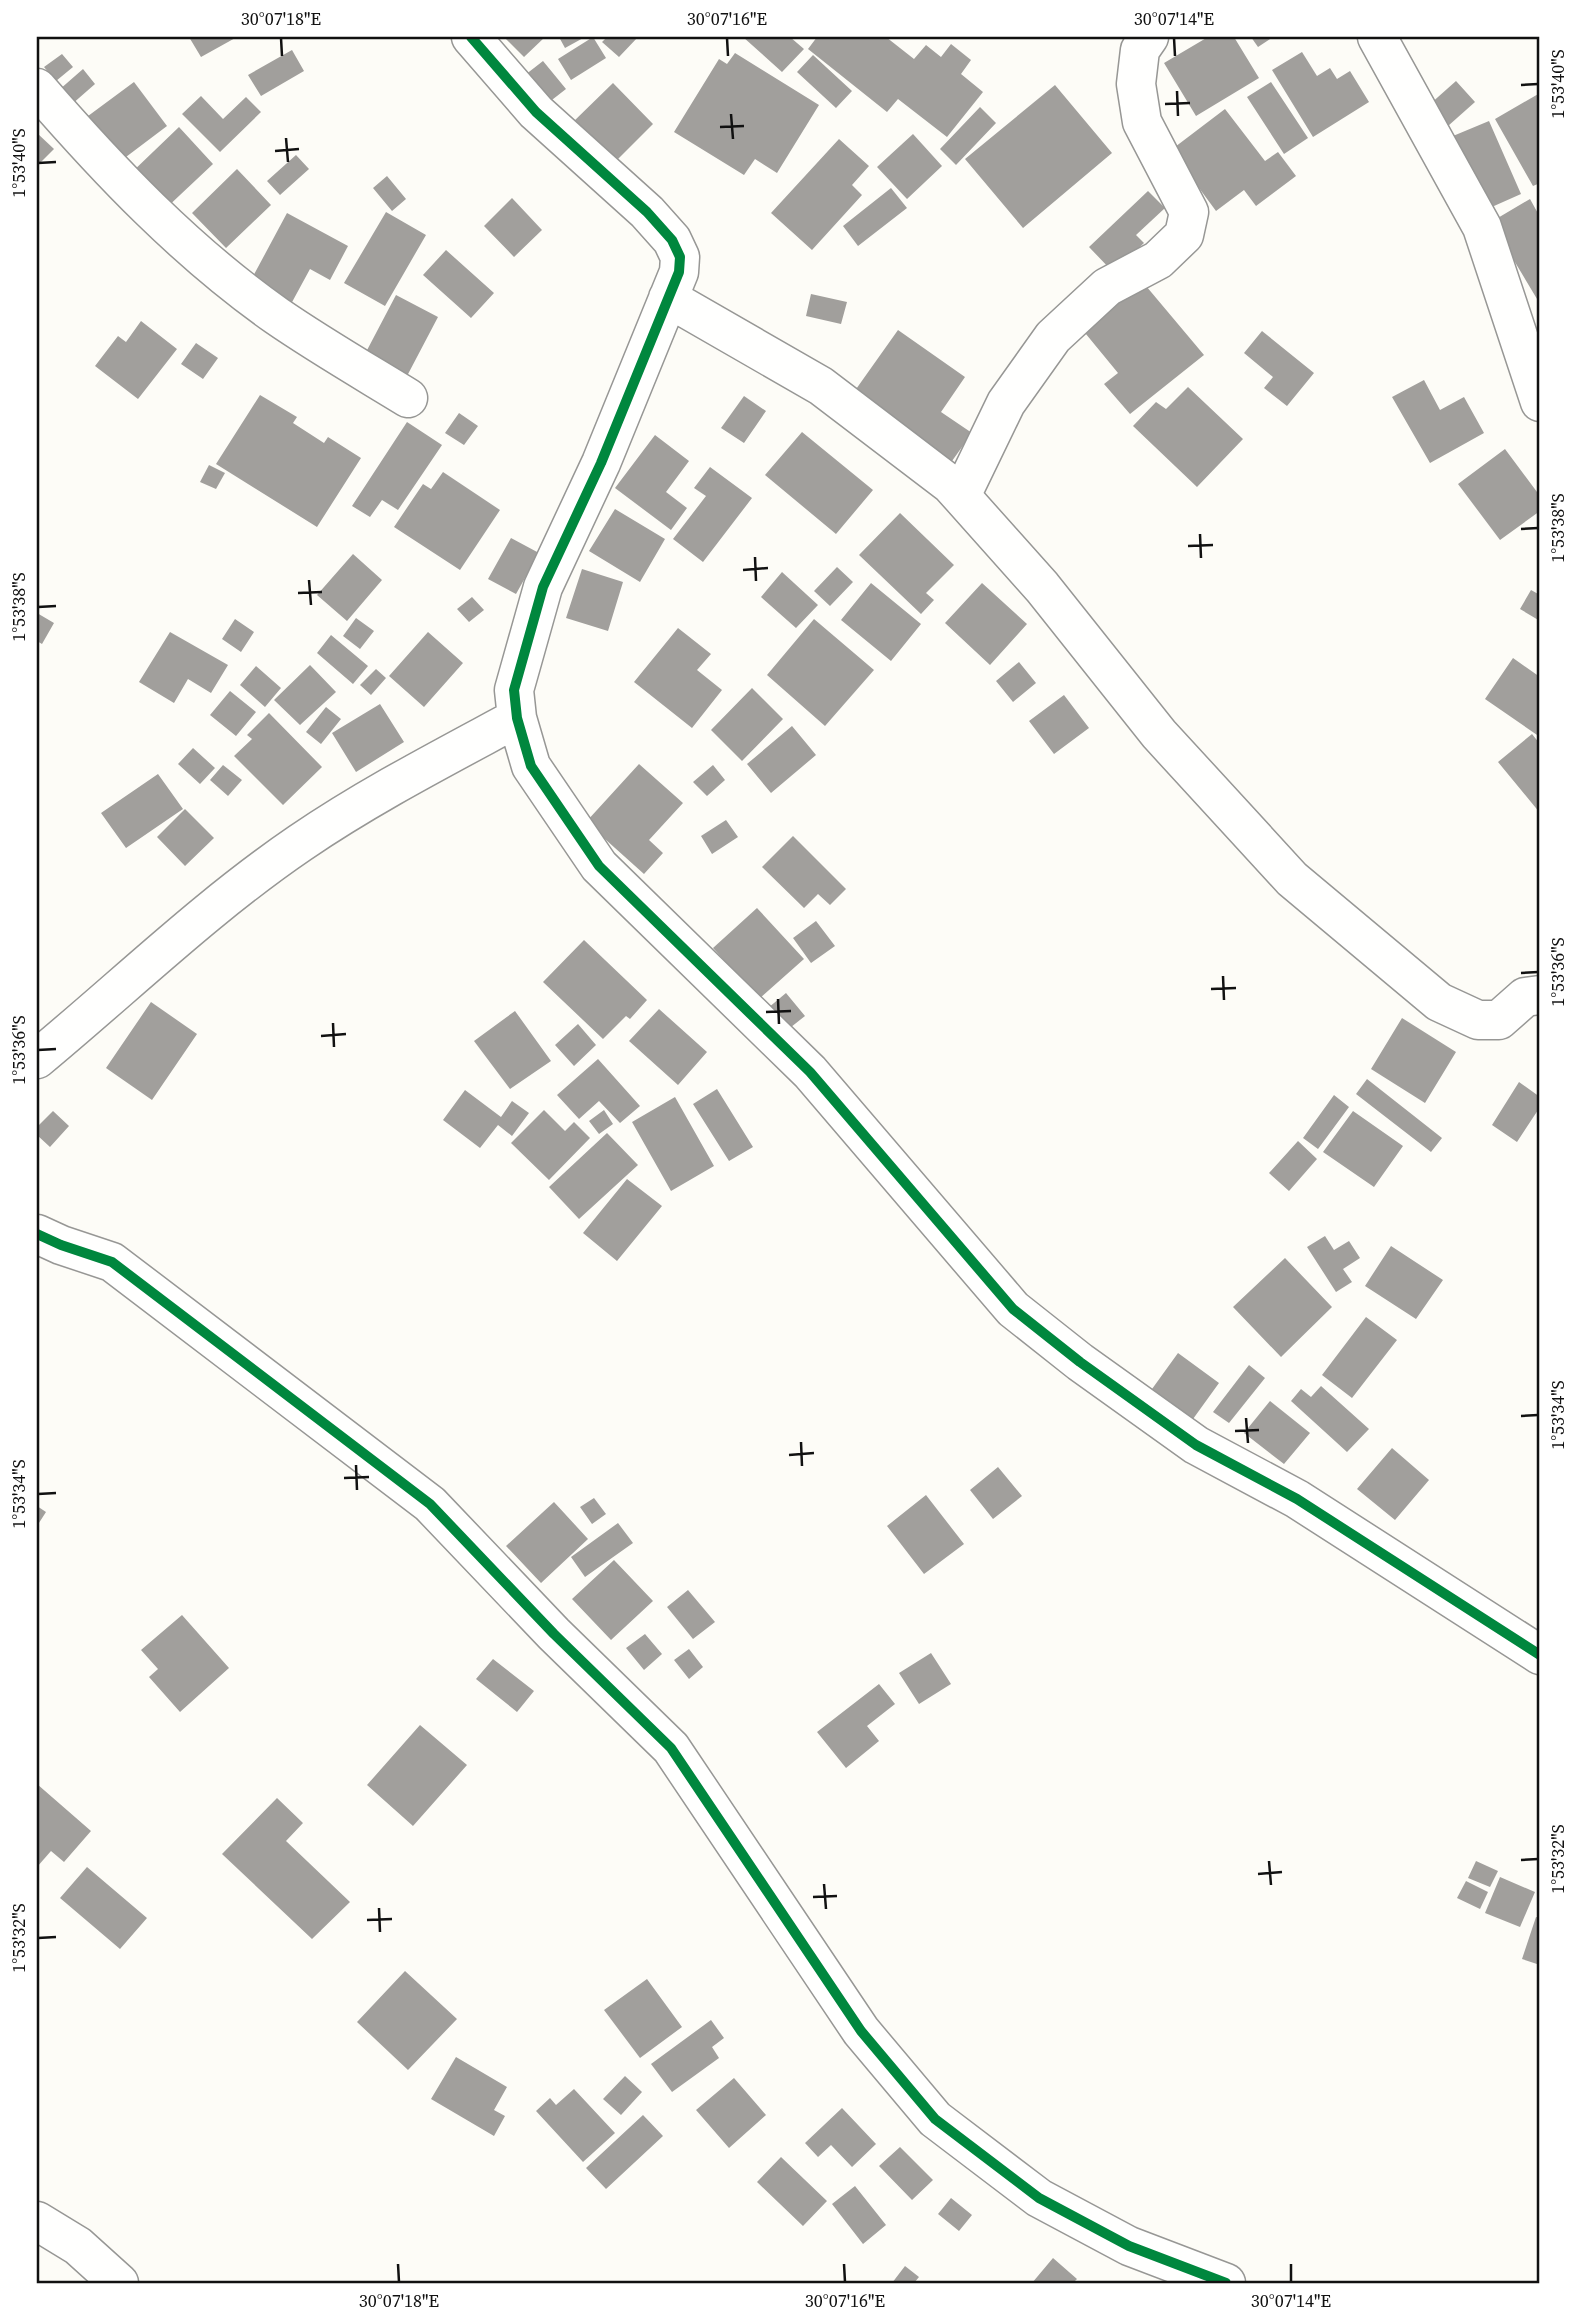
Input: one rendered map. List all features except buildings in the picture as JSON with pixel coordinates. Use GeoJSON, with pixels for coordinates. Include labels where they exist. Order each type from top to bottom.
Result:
{"type":"FeatureCollection","features":[{"type":"Feature","properties":{"kind":"street"},"geometry":{"type":"LineString","coordinates":[[471,37],[536,112],[648,212],[672,240],[680,257],[679,272],[601,463],[543,587],[514,690],[517,718],[531,766],[599,866],[810,1072],[1013,1309],[1080,1362],[1196,1445],[1297,1499],[1540,1655]]}},
{"type":"Feature","properties":{"kind":"street"},"geometry":{"type":"LineString","coordinates":[[961,496],[1006,402],[1053,337],[1107,287],[1158,260],[1184,235],[1189,212],[1142,122],[1136,83],[1140,50],[1149,37]]}},
{"type":"Feature","properties":{"kind":"street"},"geometry":{"type":"LineString","coordinates":[[1377,37],[1482,228],[1540,402]]}},
{"type":"Feature","properties":{"kind":"street"},"geometry":{"type":"LineString","coordinates":[[37,88],[136,197],[187,244],[276,316],[408,398]]}},
{"type":"Feature","properties":{"kind":"street"},"geometry":{"type":"LineString","coordinates":[[668,298],[821,386],[951,485],[1042,587],[1158,734],[1292,879],[1439,1002],[1478,1020],[1499,1020],[1525,998],[1540,995]]}},
{"type":"Feature","properties":{"kind":"street"},"geometry":{"type":"LineString","coordinates":[[37,1059],[120,990],[188,928],[299,844],[391,785],[517,718]]}},
{"type":"Feature","properties":{"kind":"street"},"geometry":{"type":"LineString","coordinates":[[37,1234],[112,1262],[430,1504],[554,1634],[671,1748],[861,2031],[935,2119],[1039,2198],[1129,2246],[1226,2283]]}},
{"type":"Feature","properties":{"kind":"street"},"geometry":{"type":"LineString","coordinates":[[37,2221],[78,2246],[119,2283]]}},
{"type":"Feature","properties":{"kind":"cycle path"},"geometry":{"type":"LineString","coordinates":[[471,37],[536,112],[647,212],[672,240],[680,257],[679,272],[601,463],[543,587],[514,690],[517,718],[531,766],[599,866],[810,1072],[1013,1309],[1080,1362],[1196,1445],[1297,1499],[1540,1655]]}},
{"type":"Feature","properties":{"kind":"cycle path"},"geometry":{"type":"LineString","coordinates":[[37,1234],[112,1262],[430,1504],[554,1634],[671,1748],[861,2031],[935,2119],[1039,2198],[1129,2246],[1226,2283]]}}]}
